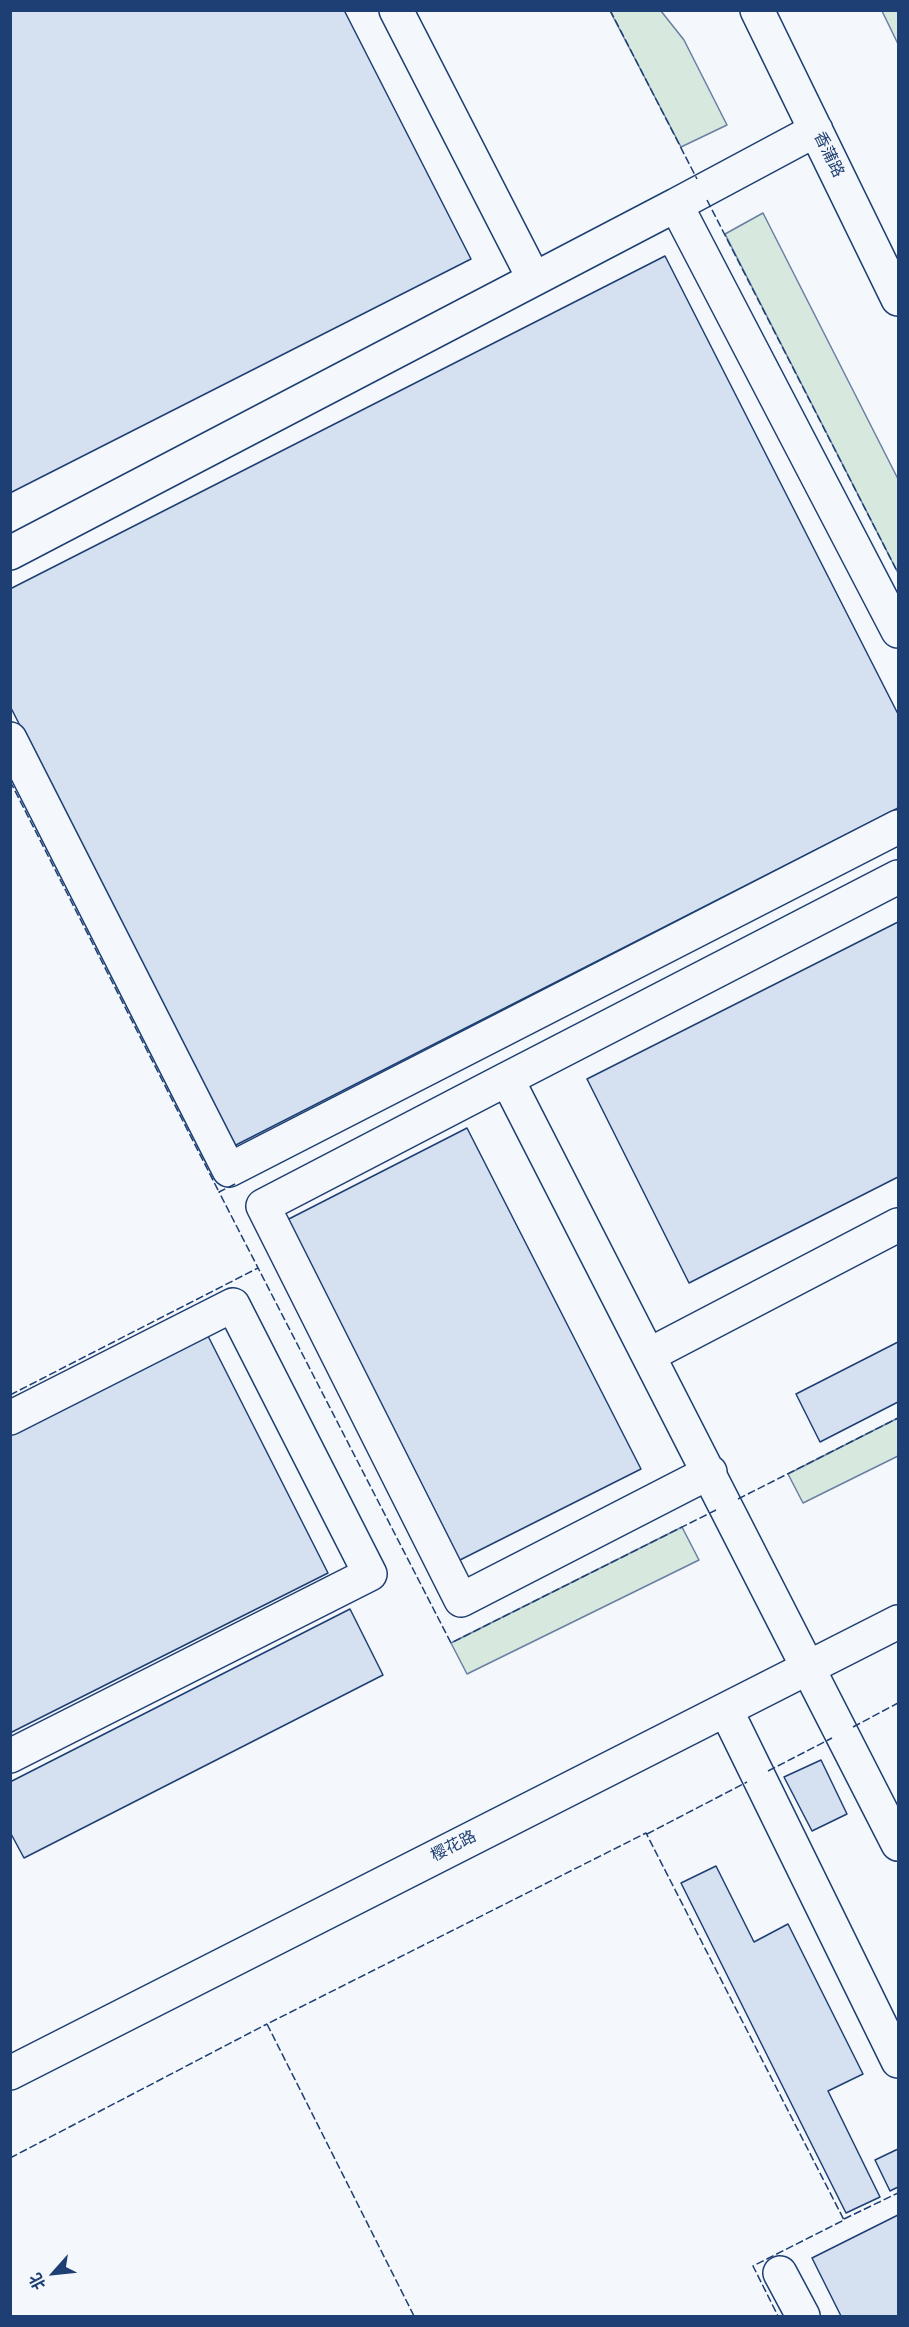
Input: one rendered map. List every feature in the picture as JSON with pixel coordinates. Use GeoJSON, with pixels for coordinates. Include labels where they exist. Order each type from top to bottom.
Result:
{"type":"FeatureCollection","features":[{"type":"Feature","properties":{"kind":"street"},"geometry":{"type":"LineString","coordinates":[[396,10],[534,279]]}},
{"type":"Feature","properties":{"kind":"street","name":"香蒲路"},"geometry":{"type":"LineString","coordinates":[[757,10],[895,283]]}},
{"type":"Feature","properties":{"kind":"street"},"geometry":{"type":"LineString","coordinates":[[10,553],[816,130]]}},
{"type":"Feature","properties":{"kind":"street"},"geometry":{"type":"LineString","coordinates":[[676,205],[898,631]]}},
{"type":"Feature","properties":{"kind":"street"},"geometry":{"type":"LineString","coordinates":[[10,739],[229,1170],[898,827]]}},
{"type":"Feature","properties":{"kind":"street"},"geometry":{"type":"LineString","coordinates":[[710,1472],[461,1600],[263,1206],[898,877]]}},
{"type":"Feature","properties":{"kind":"street"},"geometry":{"type":"LineString","coordinates":[[507,1079],[810,1667],[889,1804],[898,1844]]}},
{"type":"Feature","properties":{"kind":"street"},"geometry":{"type":"LineString","coordinates":[[649,1355],[898,1225]]}},
{"type":"Feature","properties":{"kind":"street"},"geometry":{"type":"LineString","coordinates":[[10,1418],[233,1305],[370,1574],[10,1756]]}},
{"type":"Feature","properties":{"kind":"street","name":"樱花路"},"geometry":{"type":"LineString","coordinates":[[10,2073],[898,1622]]}},
{"type":"Feature","properties":{"kind":"street"},"geometry":{"type":"LineString","coordinates":[[726,1710],[898,2061]]}},
{"type":"Feature","properties":{"kind":"street"},"geometry":{"type":"LineString","coordinates":[[780,2272],[803,2316]]}},
{"type":"Feature","properties":{"kind":"shaded area"},"geometry":{"type":"Polygon","coordinates":[[[610,11],[661,11],[684,40],[727,125],[681,147],[610,11]]]}},
{"type":"Feature","properties":{"kind":"shaded area"},"geometry":{"type":"Polygon","coordinates":[[[882,11],[898,11],[898,44],[882,11]]]}},
{"type":"Feature","properties":{"kind":"shaded area"},"geometry":{"type":"Polygon","coordinates":[[[763,213],[898,479],[898,573],[725,234],[763,213]]]}},
{"type":"Feature","properties":{"kind":"shaded area"},"geometry":{"type":"Polygon","coordinates":[[[898,1418],[898,1456],[803,1503],[788,1474],[898,1418]]]}},
{"type":"Feature","properties":{"kind":"shaded area"},"geometry":{"type":"Polygon","coordinates":[[[682,1527],[699,1560],[467,1674],[451,1643],[682,1527]]]}},
{"type":"Feature","properties":{"kind":"building"},"geometry":{"type":"Polygon","coordinates":[[[10,10],[344,10],[471,259],[10,493],[10,10]]]}},
{"type":"Feature","properties":{"kind":"building"},"geometry":{"type":"Polygon","coordinates":[[[665,256],[898,714],[898,808],[234,1146],[10,706],[10,589],[665,256]]]}},
{"type":"Feature","properties":{"kind":"building"},"geometry":{"type":"Polygon","coordinates":[[[898,922],[898,1177],[689,1283],[587,1079],[898,922]]]}},
{"type":"Feature","properties":{"kind":"building"},"geometry":{"type":"Polygon","coordinates":[[[467,1128],[641,1469],[454,1563],[281,1223],[467,1128]]]}},
{"type":"Feature","properties":{"kind":"building"},"geometry":{"type":"Polygon","coordinates":[[[207,1334],[328,1573],[10,1733],[10,1433],[207,1334]]]}},
{"type":"Feature","properties":{"kind":"building"},"geometry":{"type":"Polygon","coordinates":[[[898,1342],[898,1402],[820,1442],[796,1394],[898,1342]]]}},
{"type":"Feature","properties":{"kind":"building"},"geometry":{"type":"Polygon","coordinates":[[[350,1609],[383,1675],[24,1858],[10,1832],[10,1782],[350,1609]]]}},
{"type":"Feature","properties":{"kind":"building"},"geometry":{"type":"Polygon","coordinates":[[[821,1760],[847,1814],[812,1831],[784,1777],[821,1760]]]}},
{"type":"Feature","properties":{"kind":"building"},"geometry":{"type":"Polygon","coordinates":[[[716,1866],[754,1942],[788,1924],[863,2074],[828,2091],[880,2197],[846,2213],[681,1883],[716,1866]]]}},
{"type":"Feature","properties":{"kind":"building"},"geometry":{"type":"Polygon","coordinates":[[[898,2149],[898,2187],[890,2191],[875,2160],[898,2149]]]}},
{"type":"Feature","properties":{"kind":"building"},"geometry":{"type":"Polygon","coordinates":[[[898,2215],[898,2316],[841,2316],[812,2258],[898,2215]]]}},
{"type":"Feature","properties":{"kind":"fence"},"geometry":{"type":"LineString","coordinates":[[610,10],[697,179]]}},
{"type":"Feature","properties":{"kind":"fence"},"geometry":{"type":"LineString","coordinates":[[707,200],[898,573]]}},
{"type":"Feature","properties":{"kind":"fence"},"geometry":{"type":"LineString","coordinates":[[10,781],[219,1192],[221,1191]]}},
{"type":"Feature","properties":{"kind":"fence"},"geometry":{"type":"LineString","coordinates":[[235,1184],[219,1192],[451,1643],[716,1510]]}},
{"type":"Feature","properties":{"kind":"fence"},"geometry":{"type":"LineString","coordinates":[[10,1395],[258,1268]]}},
{"type":"Feature","properties":{"kind":"fence"},"geometry":{"type":"LineString","coordinates":[[738,1499],[898,1418]]}},
{"type":"Feature","properties":{"kind":"fence"},"geometry":{"type":"LineString","coordinates":[[853,1727],[898,1703]]}},
{"type":"Feature","properties":{"kind":"fence"},"geometry":{"type":"LineString","coordinates":[[768,1771],[832,1738]]}},
{"type":"Feature","properties":{"kind":"fence"},"geometry":{"type":"LineString","coordinates":[[647,1834],[747,1782]]}},
{"type":"Feature","properties":{"kind":"fence"},"geometry":{"type":"LineString","coordinates":[[414,2316],[267,2024],[646,1833],[844,2220],[753,2266],[778,2316]]}},
{"type":"Feature","properties":{"kind":"fence"},"geometry":{"type":"LineString","coordinates":[[10,2158],[267,2024]]}},
{"type":"Feature","properties":{"kind":"fence"},"geometry":{"type":"LineString","coordinates":[[844,2219],[898,2193]]}}]}
